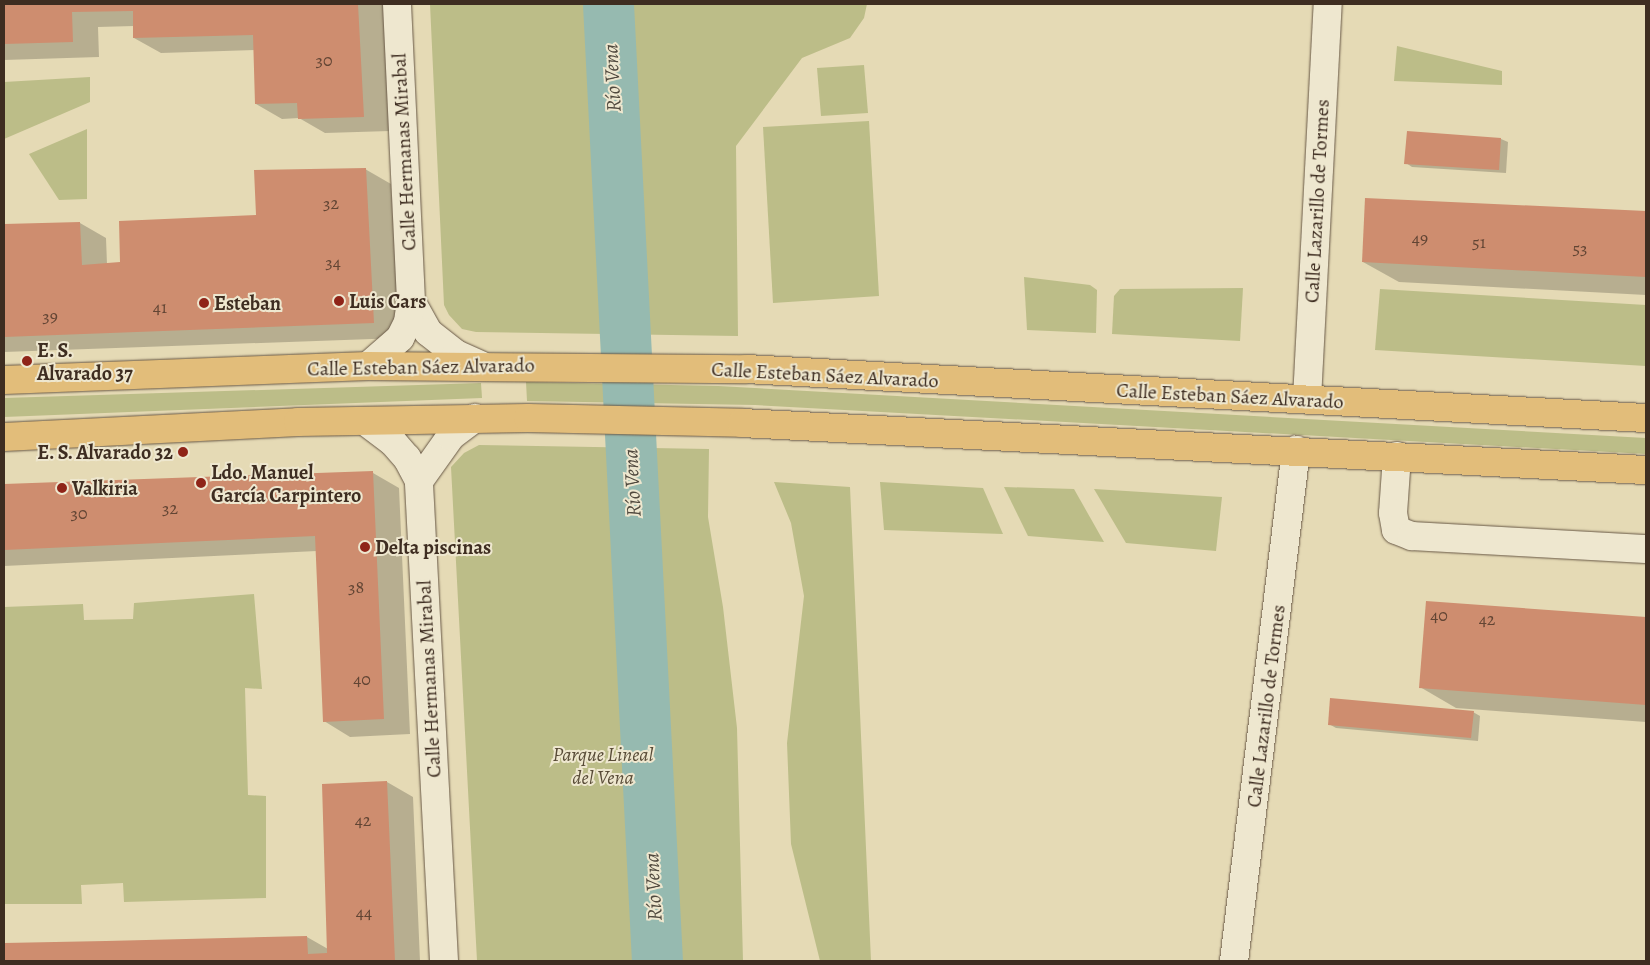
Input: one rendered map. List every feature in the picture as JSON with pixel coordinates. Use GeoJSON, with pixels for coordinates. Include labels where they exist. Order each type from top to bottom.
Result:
{"type":"FeatureCollection","features":[{"type":"Feature","properties":{"kind":"main road","name":"Calle Esteban Sáez Alvarado"},"geometry":{"type":"LineString","coordinates":[[4,380],[368,366],[482,365],[714,368],[1646,418]]}},
{"type":"Feature","properties":{"kind":"main road"},"geometry":{"type":"LineString","coordinates":[[4,437],[364,421],[528,418],[711,422],[1296,450],[1646,470]]}},
{"type":"Feature","properties":{"kind":"street","name":"Calle Hermanas Mirabal"},"geometry":{"type":"LineString","coordinates":[[368,366],[400,338],[408,322],[411,301],[397,4]]}},
{"type":"Feature","properties":{"kind":"street","name":"Calle Lazarillo de Tormes"},"geometry":{"type":"LineString","coordinates":[[1307,399],[1328,4]]}},
{"type":"Feature","properties":{"kind":"street","name":"Calle Hermanas Mirabal"},"geometry":{"type":"LineString","coordinates":[[411,301],[428,332],[456,354],[482,365]]}},
{"type":"Feature","properties":{"kind":"street"},"geometry":{"type":"LineString","coordinates":[[364,421],[392,441],[407,458],[419,481],[451,436],[475,418]]}},
{"type":"Feature","properties":{"kind":"street","name":"Calle Lazarillo de Tormes"},"geometry":{"type":"LineString","coordinates":[[1234,961],[1296,450]]}},
{"type":"Feature","properties":{"kind":"street"},"geometry":{"type":"LineString","coordinates":[[1397,456],[1393,513],[1396,530],[1412,536],[1646,549]]}},
{"type":"Feature","properties":{"kind":"street","name":"Calle Hermanas Mirabal"},"geometry":{"type":"LineString","coordinates":[[419,481],[444,961]]}},
{"type":"Feature","properties":{"kind":"green space"},"geometry":{"type":"Polygon","coordinates":[[[430,4],[867,4],[864,18],[850,38],[802,58],[736,146],[738,336],[476,332],[462,329],[449,315],[444,305],[430,4]]]}},
{"type":"Feature","properties":{"kind":"green space"},"geometry":{"type":"Polygon","coordinates":[[[1397,46],[1502,71],[1502,85],[1394,81],[1397,46]]]}},
{"type":"Feature","properties":{"kind":"green space"},"geometry":{"type":"Polygon","coordinates":[[[864,65],[868,113],[821,116],[817,68],[864,65]]]}},
{"type":"Feature","properties":{"kind":"green space"},"geometry":{"type":"Polygon","coordinates":[[[90,77],[90,102],[4,139],[4,82],[90,77]]]}},
{"type":"Feature","properties":{"kind":"green space"},"geometry":{"type":"Polygon","coordinates":[[[869,121],[879,296],[773,303],[763,127],[869,121]]]}},
{"type":"Feature","properties":{"kind":"green space"},"geometry":{"type":"Polygon","coordinates":[[[87,129],[87,199],[59,200],[29,154],[87,129]]]}},
{"type":"Feature","properties":{"kind":"green space"},"geometry":{"type":"Polygon","coordinates":[[[1024,277],[1090,285],[1097,290],[1096,333],[1027,330],[1024,277]]]}},
{"type":"Feature","properties":{"kind":"green space"},"geometry":{"type":"Polygon","coordinates":[[[1243,288],[1240,341],[1112,334],[1114,296],[1120,289],[1243,288]]]}},
{"type":"Feature","properties":{"kind":"green space"},"geometry":{"type":"Polygon","coordinates":[[[1380,289],[1646,305],[1646,366],[1375,350],[1380,289]]]}},
{"type":"Feature","properties":{"kind":"green space"},"geometry":{"type":"Polygon","coordinates":[[[526,382],[718,386],[1646,438],[1646,454],[755,405],[527,401],[526,382]]]}},
{"type":"Feature","properties":{"kind":"green space"},"geometry":{"type":"Polygon","coordinates":[[[481,383],[482,398],[4,417],[4,398],[481,383]]]}},
{"type":"Feature","properties":{"kind":"green space","name":"Parque Lineal del Vena"},"geometry":{"type":"Polygon","coordinates":[[[479,445],[709,449],[708,517],[723,607],[737,728],[743,961],[477,961],[451,467],[464,453],[479,445]]]}},
{"type":"Feature","properties":{"kind":"green space"},"geometry":{"type":"Polygon","coordinates":[[[774,482],[850,487],[871,961],[820,961],[791,844],[787,743],[804,596],[791,523],[774,482]]]}},
{"type":"Feature","properties":{"kind":"green space"},"geometry":{"type":"Polygon","coordinates":[[[880,482],[983,488],[1003,534],[884,530],[880,482]]]}},
{"type":"Feature","properties":{"kind":"green space"},"geometry":{"type":"Polygon","coordinates":[[[1004,487],[1074,489],[1104,542],[1028,536],[1004,487]]]}},
{"type":"Feature","properties":{"kind":"green space"},"geometry":{"type":"Polygon","coordinates":[[[1094,489],[1222,497],[1216,551],[1126,543],[1094,489]]]}},
{"type":"Feature","properties":{"kind":"green space"},"geometry":{"type":"Polygon","coordinates":[[[254,594],[262,689],[245,688],[248,795],[266,796],[266,898],[124,902],[123,883],[81,885],[82,904],[4,904],[4,607],[83,604],[84,620],[133,619],[134,603],[254,594]]]}},
{"type":"Feature","properties":{"kind":"building"},"geometry":{"type":"Polygon","coordinates":[[[4,4],[358,4],[364,117],[298,119],[297,103],[255,104],[253,35],[133,38],[133,11],[72,12],[73,42],[4,44],[4,4]]]}},
{"type":"Feature","properties":{"kind":"building"},"geometry":{"type":"Polygon","coordinates":[[[1407,131],[1501,138],[1499,170],[1404,164],[1407,131]]]}},
{"type":"Feature","properties":{"kind":"building"},"geometry":{"type":"Polygon","coordinates":[[[366,168],[374,323],[4,337],[4,224],[80,222],[82,265],[120,262],[119,221],[256,215],[254,170],[366,168]]]}},
{"type":"Feature","properties":{"kind":"building"},"geometry":{"type":"Polygon","coordinates":[[[1365,198],[1646,211],[1646,277],[1362,262],[1365,198]]]}},
{"type":"Feature","properties":{"kind":"building"},"geometry":{"type":"Polygon","coordinates":[[[373,471],[384,719],[323,722],[315,536],[4,550],[4,484],[373,471]]]}},
{"type":"Feature","properties":{"kind":"building"},"geometry":{"type":"Polygon","coordinates":[[[1426,601],[1646,617],[1646,705],[1419,688],[1426,601]]]}},
{"type":"Feature","properties":{"kind":"building"},"geometry":{"type":"Polygon","coordinates":[[[1330,698],[1474,711],[1471,738],[1328,725],[1330,698]]]}},
{"type":"Feature","properties":{"kind":"building"},"geometry":{"type":"Polygon","coordinates":[[[387,781],[395,961],[4,961],[4,943],[307,936],[308,954],[327,953],[322,784],[387,781]]]}},
{"type":"Feature","properties":{"kind":"waterway","name":"Río Vena"},"geometry":{"type":"LineString","coordinates":[[608,4],[657,961]]}},
{"type":"Feature","properties":{"kind":"place","name":"Luis Cars"},"geometry":{"type":"Point","coordinates":[339,301]}},
{"type":"Feature","properties":{"kind":"place","name":"Esteban"},"geometry":{"type":"Point","coordinates":[204,303]}},
{"type":"Feature","properties":{"kind":"place","name":"E. S. Alvarado 37"},"geometry":{"type":"Point","coordinates":[27,361]}},
{"type":"Feature","properties":{"kind":"place","name":"E. S. Alvarado 32"},"geometry":{"type":"Point","coordinates":[183,452]}},
{"type":"Feature","properties":{"kind":"place","name":"Ldo. Manuel García Carpintero"},"geometry":{"type":"Point","coordinates":[201,483]}},
{"type":"Feature","properties":{"kind":"place","name":"Valkiria"},"geometry":{"type":"Point","coordinates":[62,488]}},
{"type":"Feature","properties":{"kind":"place","name":"Delta piscinas"},"geometry":{"type":"Point","coordinates":[365,547]}}]}
